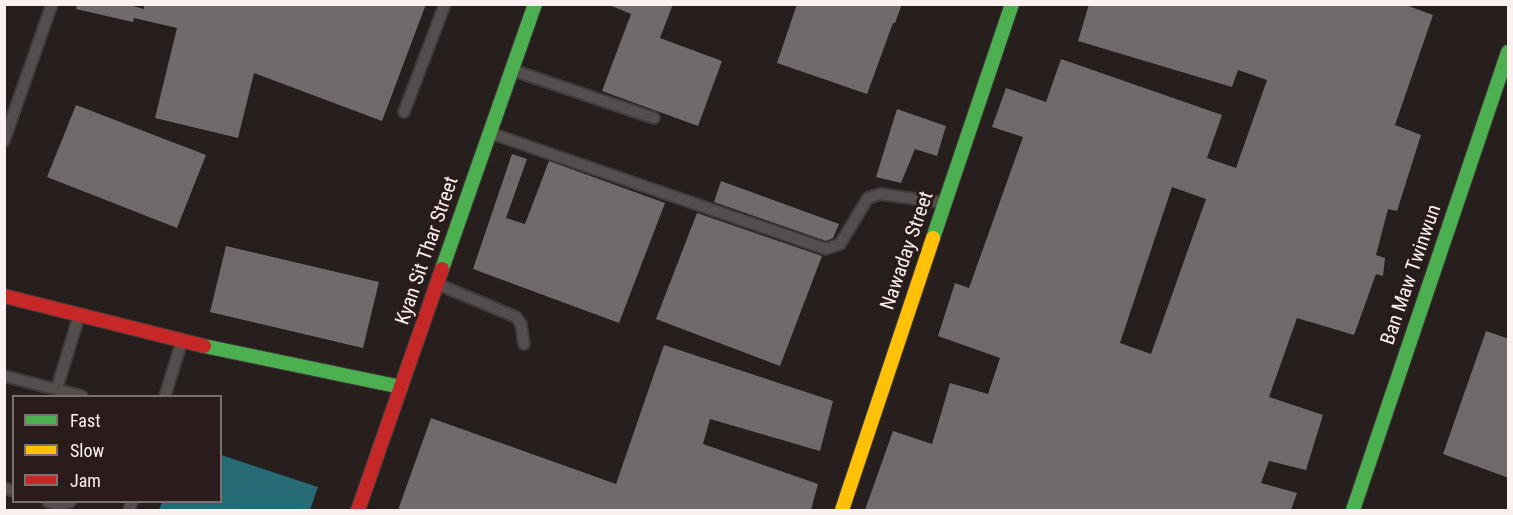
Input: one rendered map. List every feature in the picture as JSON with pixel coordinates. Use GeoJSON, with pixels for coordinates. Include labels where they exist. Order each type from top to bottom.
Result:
{"type":"FeatureCollection","features":[{"type":"Feature","properties":{"kind":"street"},"geometry":{"type":"LineString","coordinates":[[4,141],[52,4]]}},
{"type":"Feature","properties":{"kind":"street"},"geometry":{"type":"LineString","coordinates":[[404,112],[446,4]]}},
{"type":"Feature","properties":{"kind":"street","name":"Kyan Sit Thar Street"},"geometry":{"type":"LineString","coordinates":[[358,510],[535,4]]}},
{"type":"Feature","properties":{"kind":"street","name":"Nawaday Street"},"geometry":{"type":"LineString","coordinates":[[842,510],[1012,4]]}},
{"type":"Feature","properties":{"kind":"street","name":"Ban Maw Twinwun"},"geometry":{"type":"LineString","coordinates":[[1353,510],[1509,52]]}},
{"type":"Feature","properties":{"kind":"street"},"geometry":{"type":"LineString","coordinates":[[512,70],[654,118]]}},
{"type":"Feature","properties":{"kind":"street"},"geometry":{"type":"LineString","coordinates":[[490,133],[826,249],[840,244],[868,198],[880,194],[945,203]]}},
{"type":"Feature","properties":{"kind":"street"},"geometry":{"type":"LineString","coordinates":[[437,284],[516,316],[521,324],[524,344]]}},
{"type":"Feature","properties":{"kind":"street"},"geometry":{"type":"LineString","coordinates":[[4,296],[182,341],[401,387]]}},
{"type":"Feature","properties":{"kind":"street"},"geometry":{"type":"LineString","coordinates":[[57,388],[79,316]]}},
{"type":"Feature","properties":{"kind":"street"},"geometry":{"type":"LineString","coordinates":[[165,395],[182,341]]}},
{"type":"Feature","properties":{"kind":"street"},"geometry":{"type":"LineString","coordinates":[[4,376],[79,395]]}},
{"type":"Feature","properties":{"kind":"water"},"geometry":{"type":"Polygon","coordinates":[[[222,455],[318,487],[310,510],[159,510],[162,503],[222,503],[222,455]]]}},
{"type":"Feature","properties":{"kind":"building"},"geometry":{"type":"Polygon","coordinates":[[[77,4],[125,4],[144,9],[144,4],[426,4],[382,121],[254,73],[238,138],[155,118],[177,28],[134,18],[133,22],[76,9],[77,4]]]}},
{"type":"Feature","properties":{"kind":"building"},"geometry":{"type":"Polygon","coordinates":[[[607,4],[673,4],[660,38],[722,61],[698,126],[602,91],[631,14],[607,4]]]}},
{"type":"Feature","properties":{"kind":"building"},"geometry":{"type":"Polygon","coordinates":[[[797,4],[902,4],[867,94],[777,63],[797,4]]]}},
{"type":"Feature","properties":{"kind":"building"},"geometry":{"type":"Polygon","coordinates":[[[1089,4],[1403,4],[1433,15],[1395,125],[1421,135],[1397,211],[1388,209],[1376,255],[1385,258],[1383,276],[1376,274],[1354,335],[1297,318],[1269,397],[1323,415],[1306,470],[1269,461],[1261,483],[1297,493],[1291,510],[865,510],[893,431],[932,444],[950,383],[988,394],[1000,358],[938,336],[955,283],[969,288],[1023,137],[992,127],[1006,88],[1046,102],[1061,59],[1222,115],[1207,158],[1236,168],[1267,80],[1238,70],[1232,87],[1078,41],[1089,4]],[[1172,187],[1120,343],[1151,354],[1206,199],[1172,187]]]}},
{"type":"Feature","properties":{"kind":"building"},"geometry":{"type":"Polygon","coordinates":[[[76,105],[206,155],[177,228],[47,177],[76,105]]]}},
{"type":"Feature","properties":{"kind":"building"},"geometry":{"type":"Polygon","coordinates":[[[897,109],[946,126],[937,156],[915,149],[901,183],[876,177],[897,109]]]}},
{"type":"Feature","properties":{"kind":"building"},"geometry":{"type":"Polygon","coordinates":[[[512,154],[527,159],[506,218],[525,224],[549,161],[665,203],[619,323],[473,269],[512,154]]]}},
{"type":"Feature","properties":{"kind":"building"},"geometry":{"type":"Polygon","coordinates":[[[721,181],[839,224],[833,238],[826,241],[714,202],[721,181]]]}},
{"type":"Feature","properties":{"kind":"building"},"geometry":{"type":"Polygon","coordinates":[[[697,213],[822,256],[780,366],[656,319],[697,213]]]}},
{"type":"Feature","properties":{"kind":"building"},"geometry":{"type":"Polygon","coordinates":[[[226,246],[379,282],[363,348],[210,312],[226,246]]]}},
{"type":"Feature","properties":{"kind":"building"},"geometry":{"type":"Polygon","coordinates":[[[1486,331],[1509,339],[1509,478],[1443,454],[1486,331]]]}},
{"type":"Feature","properties":{"kind":"building"},"geometry":{"type":"Polygon","coordinates":[[[664,345],[833,401],[820,451],[710,419],[703,444],[818,484],[811,510],[398,510],[431,418],[616,484],[664,345]]]}},
{"type":"Feature","properties":{"kind":"traffic: fast"},"geometry":{"type":"LineString","coordinates":[[442,269],[535,4]]}},
{"type":"Feature","properties":{"kind":"traffic: fast"},"geometry":{"type":"LineString","coordinates":[[933,238],[1012,4]]}},
{"type":"Feature","properties":{"kind":"traffic: fast"},"geometry":{"type":"LineString","coordinates":[[1353,510],[1508,52]]}},
{"type":"Feature","properties":{"kind":"traffic: fast"},"geometry":{"type":"LineString","coordinates":[[204,346],[401,387]]}},
{"type":"Feature","properties":{"kind":"traffic: slow"},"geometry":{"type":"LineString","coordinates":[[842,510],[933,238]]}},
{"type":"Feature","properties":{"kind":"traffic: jam"},"geometry":{"type":"LineString","coordinates":[[358,510],[442,269]]}},
{"type":"Feature","properties":{"kind":"traffic: jam"},"geometry":{"type":"LineString","coordinates":[[4,296],[204,346]]}}]}
